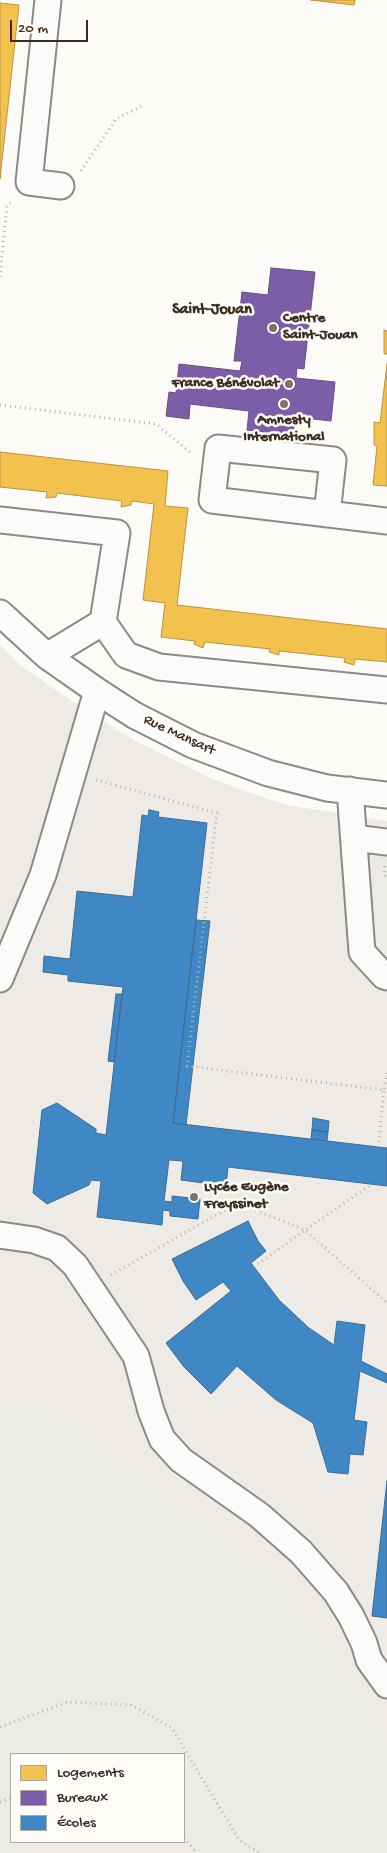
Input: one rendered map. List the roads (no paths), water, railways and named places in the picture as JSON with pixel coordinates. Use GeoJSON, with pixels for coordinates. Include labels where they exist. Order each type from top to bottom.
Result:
{"type":"FeatureCollection","features":[{"type":"Feature","properties":{"kind":"street"},"geometry":{"type":"LineString","coordinates":[[48,0],[29,182],[61,186]]}},
{"type":"Feature","properties":{"kind":"street"},"geometry":{"type":"LineString","coordinates":[[327,514],[333,460],[218,448],[212,500],[327,514],[387,521]]}},
{"type":"Feature","properties":{"kind":"street"},"geometry":{"type":"LineString","coordinates":[[0,520],[117,534],[103,622],[126,655],[159,667],[387,690]]}},
{"type":"Feature","properties":{"kind":"street","name":"Rue Mansart"},"geometry":{"type":"LineString","coordinates":[[0,613],[47,656],[97,691],[134,715],[193,745],[268,773],[328,788],[387,795]]}},
{"type":"Feature","properties":{"kind":"street"},"geometry":{"type":"LineString","coordinates":[[47,656],[103,622]]}},
{"type":"Feature","properties":{"kind":"street"},"geometry":{"type":"LineString","coordinates":[[0,979],[44,875],[97,691]]}},
{"type":"Feature","properties":{"kind":"street"},"geometry":{"type":"LineString","coordinates":[[350,790],[362,952],[387,977]]}},
{"type":"Feature","properties":{"kind":"street"},"geometry":{"type":"LineString","coordinates":[[354,838],[387,842]]}},
{"type":"Feature","properties":{"kind":"street"},"geometry":{"type":"LineString","coordinates":[[0,1235],[34,1240],[56,1248],[74,1265],[136,1356],[151,1411],[162,1439],[181,1460],[259,1515],[301,1552],[336,1592],[361,1636],[369,1660],[387,1685]]}},
{"type":"Feature","properties":{"kind":"place","name":"Centre Saint-Jouan"},"geometry":{"type":"Point","coordinates":[273,328]}},
{"type":"Feature","properties":{"kind":"place","name":"France Bénévolat"},"geometry":{"type":"Point","coordinates":[289,384]}},
{"type":"Feature","properties":{"kind":"place","name":"Amnesty International"},"geometry":{"type":"Point","coordinates":[284,404]}},
{"type":"Feature","properties":{"kind":"place","name":"Lycée Eugène Freyssinet"},"geometry":{"type":"Point","coordinates":[194,1197]}},
{"type":"Feature","properties":{"kind":"district","name":"Saint-Jouan"},"geometry":{"type":"Point","coordinates":[212,311]}}]}
